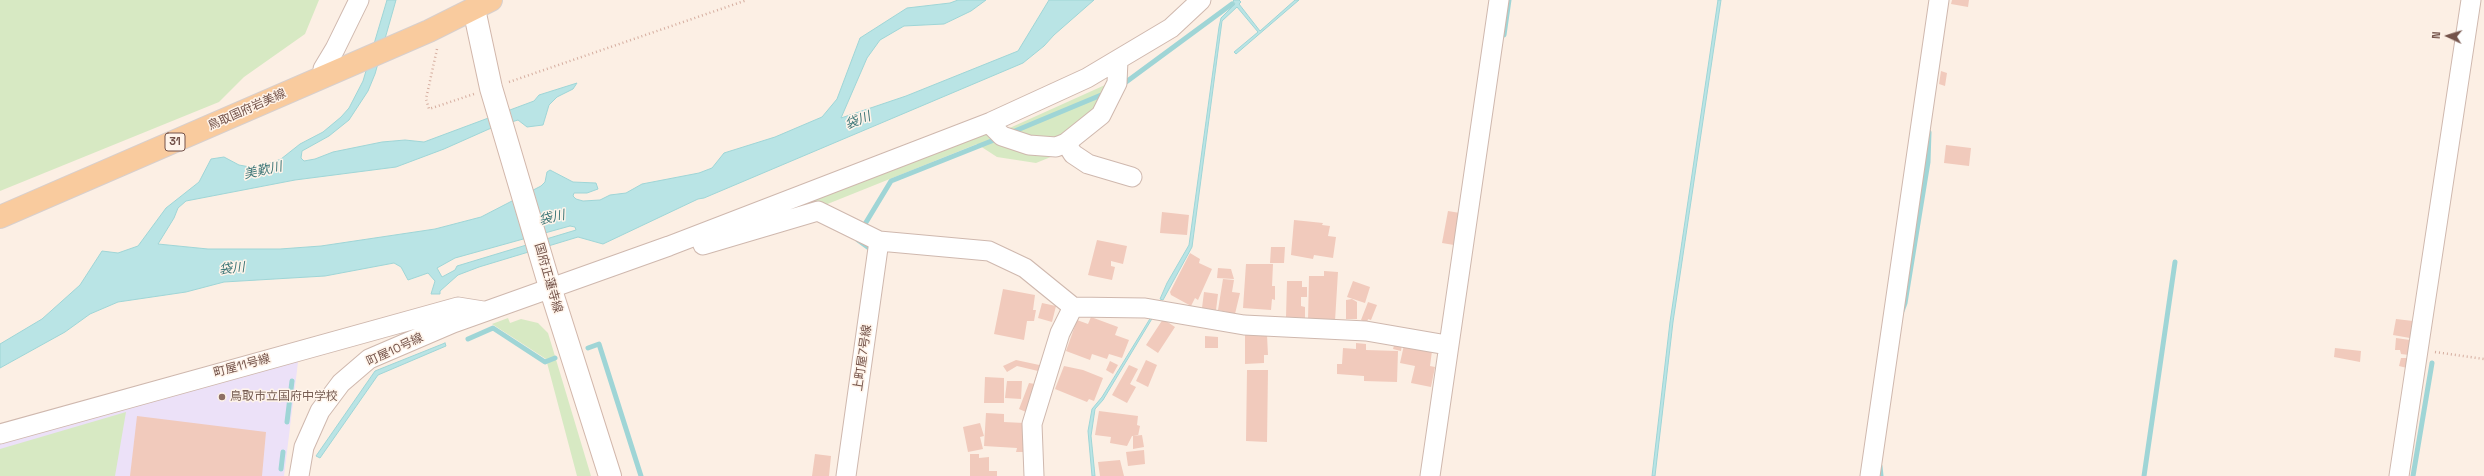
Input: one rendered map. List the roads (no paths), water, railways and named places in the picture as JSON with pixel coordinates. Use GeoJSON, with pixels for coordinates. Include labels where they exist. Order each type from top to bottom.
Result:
{"type":"FeatureCollection","features":[{"type":"Feature","properties":{"kind":"main road","name":"鳥取国府岩美線"},"geometry":{"type":"LineString","coordinates":[[0,218],[350,66],[435,28],[483,4]]}},
{"type":"Feature","properties":{"kind":"main road","name":"国府正蓮寺線"},"geometry":{"type":"LineString","coordinates":[[483,4],[493,94],[550,287],[610,476]]}},
{"type":"Feature","properties":{"kind":"street"},"geometry":{"type":"LineString","coordinates":[[323,77],[323,69],[336,49],[359,0]]}},
{"type":"Feature","properties":{"kind":"street","name":"町屋10号線"},"geometry":{"type":"LineString","coordinates":[[299,476],[304,447],[320,411],[340,383],[369,359],[486,311],[669,246],[988,123],[1087,78],[1171,28],[1201,0]]}},
{"type":"Feature","properties":{"kind":"street"},"geometry":{"type":"LineString","coordinates":[[1430,476],[1447,345],[1499,0]]}},
{"type":"Feature","properties":{"kind":"street"},"geometry":{"type":"LineString","coordinates":[[1870,476],[1939,0]]}},
{"type":"Feature","properties":{"kind":"street"},"geometry":{"type":"LineString","coordinates":[[2399,476],[2471,0]]}},
{"type":"Feature","properties":{"kind":"street"},"geometry":{"type":"LineString","coordinates":[[988,123],[1002,136],[1029,145],[1056,147],[1066,143],[1101,115],[1117,83],[1118,60]]}},
{"type":"Feature","properties":{"kind":"street"},"geometry":{"type":"LineString","coordinates":[[1066,143],[1073,154],[1088,164],[1132,177]]}},
{"type":"Feature","properties":{"kind":"street"},"geometry":{"type":"LineString","coordinates":[[669,246],[703,245],[818,211],[880,241],[989,251],[1025,268],[1073,306],[1145,308],[1244,325],[1366,331],[1447,345]]}},
{"type":"Feature","properties":{"kind":"street","name":"上町屋7号線"},"geometry":{"type":"LineString","coordinates":[[846,476],[880,241]]}},
{"type":"Feature","properties":{"kind":"street"},"geometry":{"type":"LineString","coordinates":[[1034,476],[1032,424],[1060,333],[1073,306]]}},
{"type":"Feature","properties":{"kind":"street","name":"町屋11号線"},"geometry":{"type":"LineString","coordinates":[[0,434],[458,307],[486,311]]}},
{"type":"Feature","properties":{"kind":"water"},"geometry":{"type":"Polygon","coordinates":[[[387,0],[396,0],[375,74],[368,91],[349,120],[329,136],[302,151],[301,158],[304,161],[315,159],[333,152],[382,142],[405,140],[424,142],[534,101],[539,95],[577,83],[573,89],[557,97],[549,105],[543,125],[527,127],[518,120],[489,129],[444,149],[396,167],[295,180],[186,201],[178,208],[174,218],[158,244],[208,249],[280,249],[321,246],[435,229],[481,217],[541,186],[545,182],[547,172],[550,170],[573,182],[596,183],[598,189],[587,193],[574,193],[573,196],[576,199],[583,201],[600,200],[610,195],[626,193],[642,184],[699,173],[712,168],[724,153],[775,137],[822,117],[837,99],[860,38],[907,8],[950,3],[958,0],[986,0],[971,11],[944,24],[904,26],[880,40],[867,58],[841,118],[906,96],[1018,51],[1049,0],[1094,0],[1054,35],[1044,46],[1023,63],[704,198],[698,199],[603,244],[578,237],[479,267],[458,275],[440,291],[440,294],[431,294],[435,281],[428,273],[408,280],[401,267],[394,263],[325,276],[224,282],[186,292],[118,302],[90,314],[65,332],[0,368],[0,344],[42,319],[80,285],[102,251],[118,253],[138,246],[166,208],[199,182],[211,159],[224,157],[239,165],[250,167],[271,163],[281,159],[300,144],[323,132],[341,117],[349,108],[363,81],[387,0]],[[570,226],[455,258],[437,268],[442,277],[455,270],[457,266],[576,230],[575,227],[570,226]]]}},
{"type":"Feature","properties":{"kind":"water"},"geometry":{"type":"Polygon","coordinates":[[[1239,0],[1241,2],[1239,4],[1260,31],[1295,0],[1299,0],[1236,54],[1234,52],[1258,32],[1237,7],[1222,21],[1192,247],[1163,300],[1160,299],[1167,283],[1189,245],[1219,27],[1221,18],[1235,4],[1233,1],[1239,0]]]}},
{"type":"Feature","properties":{"kind":"water"},"geometry":{"type":"Polygon","coordinates":[[[1718,0],[1721,0],[1673,322],[1655,476],[1652,476],[1670,322],[1718,0]]]}},
{"type":"Feature","properties":{"kind":"water"},"geometry":{"type":"Polygon","coordinates":[[[1151,317],[1153,317],[1103,400],[1095,409],[1091,436],[1095,476],[1092,476],[1088,431],[1092,409],[1102,397],[1151,317]]]}},
{"type":"Feature","properties":{"kind":"water"},"geometry":{"type":"Polygon","coordinates":[[[445,343],[446,346],[378,375],[320,458],[316,456],[375,371],[445,343]]]}},
{"type":"Feature","properties":{"kind":"waterway"},"geometry":{"type":"LineString","coordinates":[[1504,35],[1509,0]]}},
{"type":"Feature","properties":{"kind":"waterway"},"geometry":{"type":"LineString","coordinates":[[1122,85],[1232,4]]}},
{"type":"Feature","properties":{"kind":"waterway"},"geometry":{"type":"LineString","coordinates":[[1010,133],[1106,93]]}},
{"type":"Feature","properties":{"kind":"waterway"},"geometry":{"type":"LineString","coordinates":[[1902,311],[1905,303],[1928,162],[1929,132]]}},
{"type":"Feature","properties":{"kind":"waterway"},"geometry":{"type":"LineString","coordinates":[[865,224],[891,181],[999,138]]}},
{"type":"Feature","properties":{"kind":"waterway"},"geometry":{"type":"LineString","coordinates":[[858,240],[869,248]]}},
{"type":"Feature","properties":{"kind":"waterway"},"geometry":{"type":"LineString","coordinates":[[2144,476],[2175,262]]}},
{"type":"Feature","properties":{"kind":"waterway"},"geometry":{"type":"LineString","coordinates":[[468,339],[493,328],[545,362],[555,358]]}},
{"type":"Feature","properties":{"kind":"waterway"},"geometry":{"type":"LineString","coordinates":[[588,348],[599,344],[641,476]]}},
{"type":"Feature","properties":{"kind":"waterway"},"geometry":{"type":"LineString","coordinates":[[2413,476],[2432,363]]}},
{"type":"Feature","properties":{"kind":"waterway"},"geometry":{"type":"LineString","coordinates":[[287,422],[292,381]]}},
{"type":"Feature","properties":{"kind":"waterway"},"geometry":{"type":"LineString","coordinates":[[281,469],[283,452]]}},
{"type":"Feature","properties":{"kind":"waterway"},"geometry":{"type":"LineString","coordinates":[[1880,466],[1881,476]]}},
{"type":"Feature","properties":{"kind":"place","name":"鳥取市立国府中学校"},"geometry":{"type":"Point","coordinates":[222,397]}},
{"type":"Feature","properties":{"kind":"water label","name":"袋川"},"geometry":{"type":"Point","coordinates":[858,121]}},
{"type":"Feature","properties":{"kind":"water label","name":"美歎川"},"geometry":{"type":"Point","coordinates":[263,171]}},
{"type":"Feature","properties":{"kind":"water label","name":"袋川"},"geometry":{"type":"Point","coordinates":[552,218]}},
{"type":"Feature","properties":{"kind":"water label","name":"袋川"},"geometry":{"type":"Point","coordinates":[232,269]}}]}
